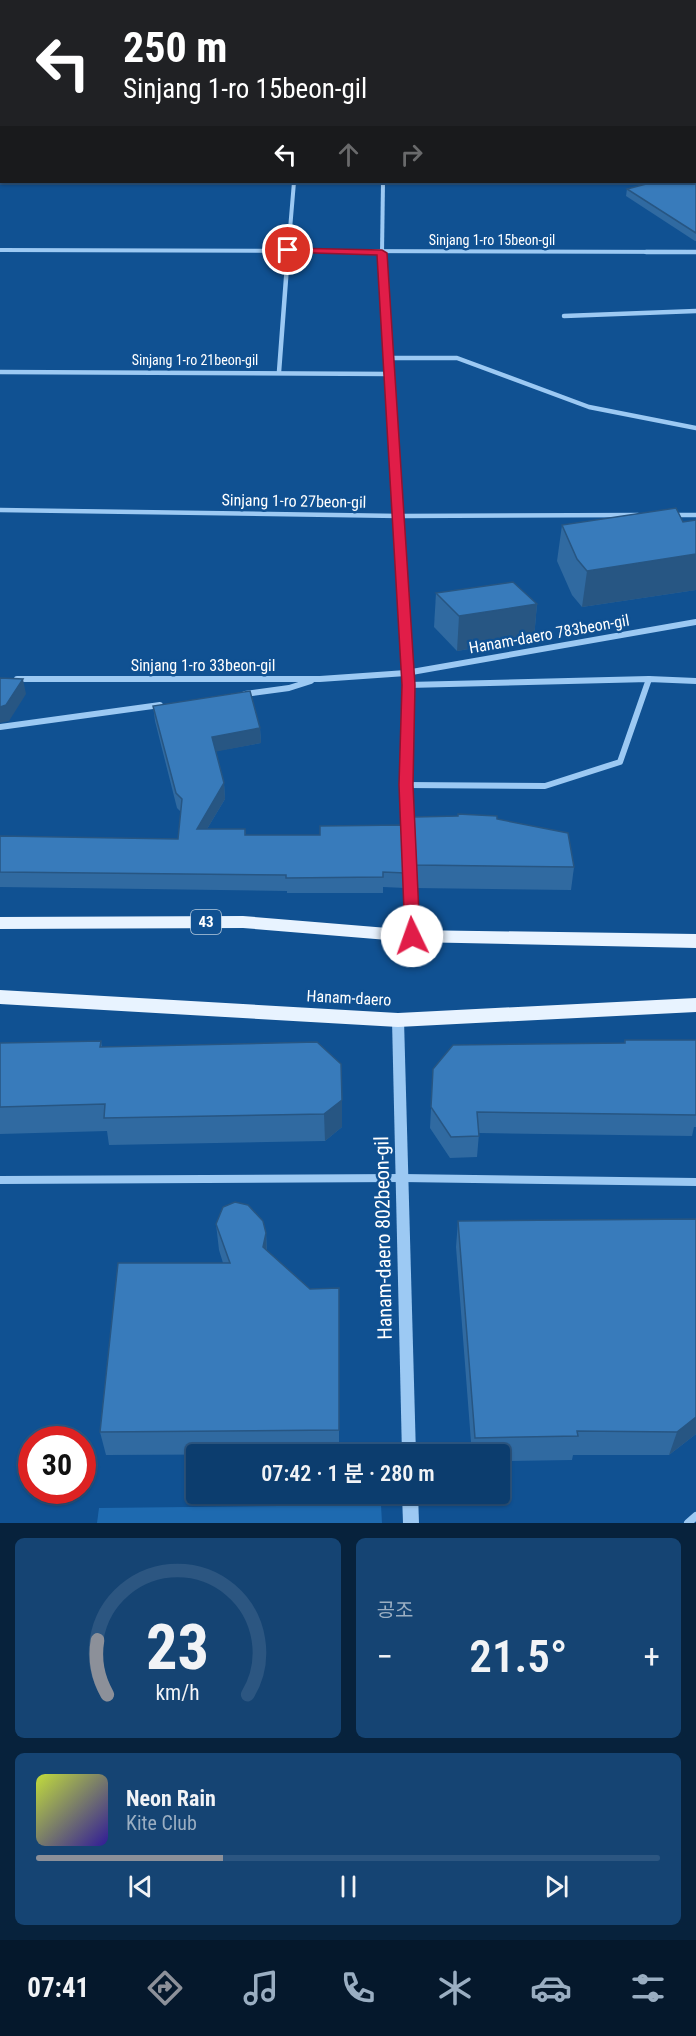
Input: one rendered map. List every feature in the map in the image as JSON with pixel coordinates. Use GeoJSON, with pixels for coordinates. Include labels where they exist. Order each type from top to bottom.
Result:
{"type":"FeatureCollection","features":[{"type":"Feature","properties":{"kind":"main road","name":"43"},"geometry":{"type":"LineString","coordinates":[[0,923],[243,922],[412,936],[696,941]]}},
{"type":"Feature","properties":{"kind":"main road","name":"Hanam-daero"},"geometry":{"type":"LineString","coordinates":[[0,997],[398,1020],[696,1005]]}},
{"type":"Feature","properties":{"kind":"street"},"geometry":{"type":"LineString","coordinates":[[279,372],[294,183]]}},
{"type":"Feature","properties":{"kind":"street"},"geometry":{"type":"LineString","coordinates":[[382,183],[382,253],[408,685],[406,785],[412,936]]}},
{"type":"Feature","properties":{"kind":"street","name":"Sinjang 1-ro 15beon-gil"},"geometry":{"type":"LineString","coordinates":[[0,250],[288,250],[382,253],[696,252]]}},
{"type":"Feature","properties":{"kind":"street"},"geometry":{"type":"LineString","coordinates":[[564,316],[696,311]]}},
{"type":"Feature","properties":{"kind":"street"},"geometry":{"type":"LineString","coordinates":[[389,357],[458,358],[589,407],[696,428]]}},
{"type":"Feature","properties":{"kind":"street","name":"Sinjang 1-ro 21beon-gil"},"geometry":{"type":"LineString","coordinates":[[0,372],[390,374]]}},
{"type":"Feature","properties":{"kind":"street","name":"Sinjang 1-ro 27beon-gil"},"geometry":{"type":"LineString","coordinates":[[0,510],[399,516],[647,515]]}},
{"type":"Feature","properties":{"kind":"street"},"geometry":{"type":"LineString","coordinates":[[670,515],[696,515]]}},
{"type":"Feature","properties":{"kind":"street","name":"Hanam-daero 783beon-gil"},"geometry":{"type":"LineString","coordinates":[[406,673],[696,622]]}},
{"type":"Feature","properties":{"kind":"street","name":"Sinjang 1-ro 33beon-gil"},"geometry":{"type":"LineString","coordinates":[[12,679],[320,679],[406,673]]}},
{"type":"Feature","properties":{"kind":"street"},"geometry":{"type":"LineString","coordinates":[[231,696],[289,688],[320,679]]}},
{"type":"Feature","properties":{"kind":"street"},"geometry":{"type":"LineString","coordinates":[[408,685],[649,679],[696,681]]}},
{"type":"Feature","properties":{"kind":"street"},"geometry":{"type":"LineString","coordinates":[[406,785],[545,786],[620,762],[649,679]]}},
{"type":"Feature","properties":{"kind":"street"},"geometry":{"type":"LineString","coordinates":[[0,727],[163,705]]}},
{"type":"Feature","properties":{"kind":"street","name":"Hanam-daero 802beon-gil"},"geometry":{"type":"LineString","coordinates":[[398,1020],[409,1444]]}},
{"type":"Feature","properties":{"kind":"street"},"geometry":{"type":"LineString","coordinates":[[0,1180],[402,1178],[696,1182]]}},
{"type":"Feature","properties":{"kind":"street"},"geometry":{"type":"LineString","coordinates":[[410,1504],[411,1523]]}},
{"type":"Feature","properties":{"kind":"street"},"geometry":{"type":"LineString","coordinates":[[688,1523],[696,1516]]}},
{"type":"Feature","properties":{"kind":"shaded area"},"geometry":{"type":"Polygon","coordinates":[[[381,1505],[382,1523],[97,1523],[99,1508],[381,1505]]]}},
{"type":"Feature","properties":{"kind":"building"},"geometry":{"type":"Polygon","coordinates":[[[650,183],[696,183],[696,233],[627,189],[650,183]]]}},
{"type":"Feature","properties":{"kind":"building"},"geometry":{"type":"Polygon","coordinates":[[[676,508],[683,522],[696,520],[696,554],[587,571],[577,559],[562,525],[676,508]]]}},
{"type":"Feature","properties":{"kind":"building"},"geometry":{"type":"Polygon","coordinates":[[[513,582],[537,604],[459,616],[436,593],[513,582]]]}},
{"type":"Feature","properties":{"kind":"building"},"geometry":{"type":"Polygon","coordinates":[[[0,678],[23,679],[6,705],[0,707],[0,678]]]}},
{"type":"Feature","properties":{"kind":"building"},"geometry":{"type":"Polygon","coordinates":[[[250,691],[260,728],[212,737],[224,783],[197,829],[245,829],[245,835],[320,835],[320,826],[403,825],[405,873],[383,872],[383,877],[286,878],[286,875],[0,872],[0,836],[178,839],[182,799],[176,793],[153,706],[250,691]]]}},
{"type":"Feature","properties":{"kind":"building"},"geometry":{"type":"Polygon","coordinates":[[[458,814],[497,816],[497,819],[568,833],[574,867],[416,865],[414,817],[458,816],[458,814]]]}},
{"type":"Feature","properties":{"kind":"building"},"geometry":{"type":"Polygon","coordinates":[[[625,1040],[696,1040],[696,1115],[477,1112],[479,1136],[451,1137],[431,1107],[433,1069],[453,1045],[625,1043],[625,1040]]]}},
{"type":"Feature","properties":{"kind":"building"},"geometry":{"type":"Polygon","coordinates":[[[101,1041],[100,1047],[317,1042],[341,1064],[342,1100],[324,1114],[104,1118],[105,1104],[0,1107],[0,1043],[101,1041]]]}},
{"type":"Feature","properties":{"kind":"building"},"geometry":{"type":"Polygon","coordinates":[[[235,1202],[248,1205],[263,1221],[266,1233],[263,1247],[310,1289],[339,1288],[339,1430],[100,1432],[118,1263],[230,1263],[216,1224],[223,1207],[235,1202]]]}},
{"type":"Feature","properties":{"kind":"building"},"geometry":{"type":"Polygon","coordinates":[[[696,1219],[696,1417],[677,1432],[577,1431],[578,1436],[475,1438],[458,1221],[696,1219]]]}},
{"type":"Feature","properties":{"kind":"route"},"geometry":{"type":"LineString","coordinates":[[288,250],[382,253],[408,685],[406,785],[412,936]]}}]}
